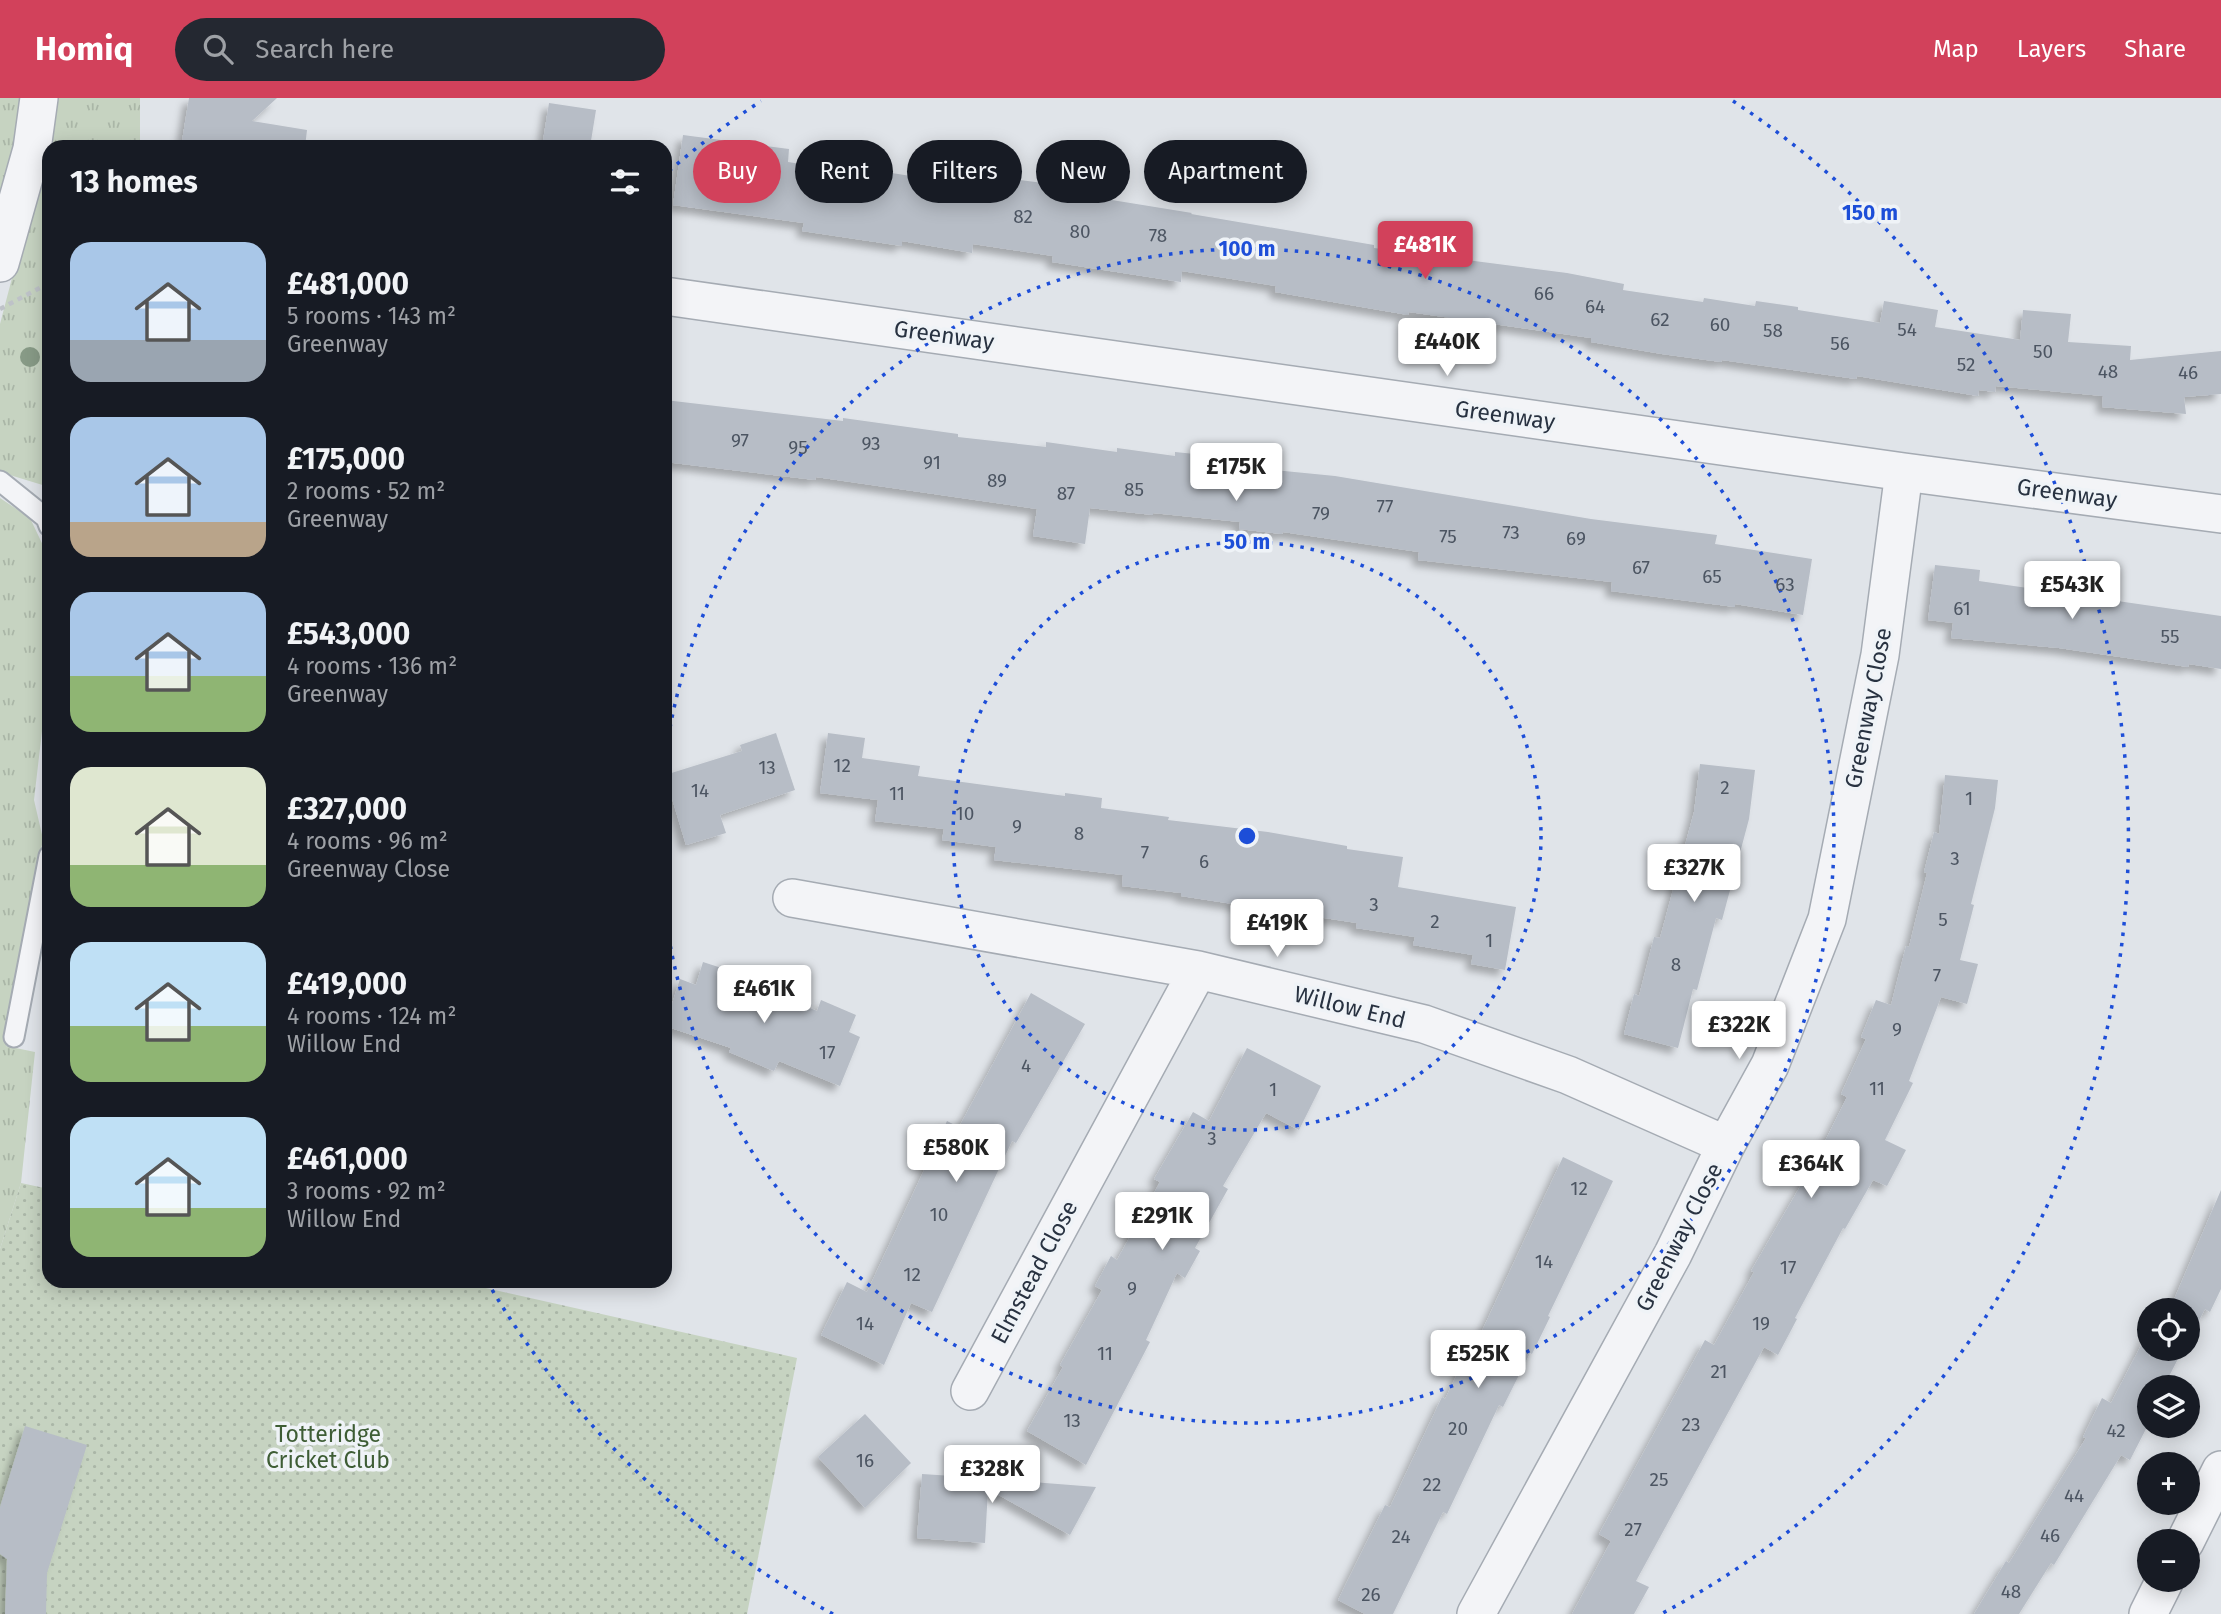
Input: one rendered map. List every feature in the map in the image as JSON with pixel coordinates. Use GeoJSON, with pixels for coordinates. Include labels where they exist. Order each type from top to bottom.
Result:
{"type":"FeatureCollection","features":[{"type":"Feature","properties":{"kind":"street"},"geometry":{"type":"LineString","coordinates":[[0,263],[32,149],[39,98]]}},
{"type":"Feature","properties":{"kind":"street","name":"Greenway"},"geometry":{"type":"LineString","coordinates":[[672,297],[1904,472],[2221,514]]}},
{"type":"Feature","properties":{"kind":"street","name":"Greenway Close"},"geometry":{"type":"LineString","coordinates":[[1476,1614],[1673,1254],[1726,1144],[1770,1065],[1827,919],[1880,655],[1904,472]]}},
{"type":"Feature","properties":{"kind":"street","name":"Willow End"},"geometry":{"type":"LineString","coordinates":[[792,898],[1198,970],[1424,1024],[1568,1075],[1726,1144]]}},
{"type":"Feature","properties":{"kind":"street","name":"Elmstead Close"},"geometry":{"type":"LineString","coordinates":[[970,1391],[1198,970]]}},
{"type":"Feature","properties":{"kind":"street"},"geometry":{"type":"LineString","coordinates":[[2192,1529],[2221,1470]]}},
{"type":"Feature","properties":{"kind":"street"},"geometry":{"type":"LineString","coordinates":[[2148,1614],[2159,1592]]}},
{"type":"Feature","properties":{"kind":"lane"},"geometry":{"type":"LineString","coordinates":[[0,481],[42,514]]}},
{"type":"Feature","properties":{"kind":"lane"},"geometry":{"type":"LineString","coordinates":[[14,1037],[42,892]]}},
{"type":"Feature","properties":{"kind":"green space"},"geometry":{"type":"Polygon","coordinates":[[[0,98],[25,98],[0,210],[0,98]]]}},
{"type":"Feature","properties":{"kind":"green space"},"geometry":{"type":"Polygon","coordinates":[[[59,98],[140,98],[140,140],[48,140],[59,98]]]}},
{"type":"Feature","properties":{"kind":"green space"},"geometry":{"type":"Polygon","coordinates":[[[42,163],[42,485],[0,472],[0,324],[42,163]]]}},
{"type":"Feature","properties":{"kind":"green space"},"geometry":{"type":"Polygon","coordinates":[[[0,498],[30,518],[42,543],[42,731],[34,800],[42,845],[6,1046],[35,1052],[21,1183],[0,1249],[0,498]]]}},
{"type":"Feature","properties":{"kind":"green space","name":"Totteridge Cricket Club"},"geometry":{"type":"Polygon","coordinates":[[[21,1183],[42,1188],[42,1288],[486,1288],[797,1358],[747,1614],[0,1614],[0,1249],[21,1183]]]}},
{"type":"Feature","properties":{"kind":"building"},"geometry":{"type":"Polygon","coordinates":[[[189,98],[277,98],[252,121],[307,130],[306,140],[182,140],[189,98]]]}},
{"type":"Feature","properties":{"kind":"building"},"geometry":{"type":"Polygon","coordinates":[[[549,103],[596,110],[591,140],[543,140],[549,103]]]}},
{"type":"Feature","properties":{"kind":"building"},"geometry":{"type":"Polygon","coordinates":[[[683,135],[721,140],[693,140],[693,203],[781,203],[781,148],[789,149],[788,162],[795,163],[795,203],[893,203],[893,173],[907,175],[907,203],[1022,203],[1022,180],[1036,182],[1036,203],[1130,203],[1374,245],[1374,248],[1567,273],[1624,284],[1623,290],[1703,302],[1704,298],[1755,306],[1756,301],[1880,323],[1884,301],[1938,310],[1935,327],[2020,340],[2023,310],[2071,314],[2068,342],[2131,346],[2130,360],[2221,351],[2221,394],[2184,397],[2186,414],[2102,407],[2103,396],[1996,386],[1995,392],[1979,390],[1978,396],[1857,376],[1856,379],[1662,354],[1591,342],[1591,338],[1409,312],[1408,315],[1275,292],[1276,286],[1182,271],[1181,282],[1052,262],[1053,256],[973,244],[972,253],[902,241],[902,246],[802,231],[804,223],[673,205],[683,135]]]}},
{"type":"Feature","properties":{"kind":"building"},"geometry":{"type":"Polygon","coordinates":[[[672,401],[843,421],[843,418],[958,434],[958,437],[1046,447],[1046,442],[1117,452],[1117,448],[1175,456],[1175,452],[1205,455],[1204,463],[1335,476],[1591,519],[1717,535],[1715,544],[1812,559],[1803,615],[1735,604],[1735,607],[1611,591],[1612,582],[1418,560],[1419,552],[1283,532],[1239,529],[1240,522],[1153,513],[1090,508],[1085,544],[1033,536],[1037,509],[816,477],[815,480],[672,463],[672,401]]]}},
{"type":"Feature","properties":{"kind":"building"},"geometry":{"type":"Polygon","coordinates":[[[1935,565],[1980,570],[1979,581],[2221,616],[2221,669],[2189,664],[2188,667],[2059,648],[1951,638],[1953,623],[1928,620],[1935,565]]]}},
{"type":"Feature","properties":{"kind":"building"},"geometry":{"type":"Polygon","coordinates":[[[776,733],[795,790],[720,815],[726,833],[686,845],[672,798],[672,773],[742,751],[740,745],[776,733]]]}},
{"type":"Feature","properties":{"kind":"building"},"geometry":{"type":"Polygon","coordinates":[[[828,733],[865,738],[862,758],[920,766],[918,776],[1065,796],[1065,793],[1102,798],[1101,808],[1169,817],[1168,820],[1268,832],[1347,846],[1347,849],[1403,857],[1398,887],[1516,907],[1505,970],[1471,964],[1473,955],[1413,945],[1415,937],[1356,928],[1357,923],[1181,896],[1181,893],[1122,886],[1123,875],[994,860],[996,847],[942,840],[944,829],[875,821],[878,800],[820,793],[828,733]]]}},
{"type":"Feature","properties":{"kind":"building"},"geometry":{"type":"Polygon","coordinates":[[[1700,764],[1755,770],[1749,819],[1722,920],[1716,918],[1697,990],[1693,989],[1678,1048],[1624,1034],[1634,994],[1639,996],[1654,937],[1660,938],[1694,812],[1700,764]]]}},
{"type":"Feature","properties":{"kind":"building"},"geometry":{"type":"Polygon","coordinates":[[[1945,775],[1998,780],[1995,808],[1960,960],[1978,964],[1967,1004],[1941,997],[1909,1081],[1913,1083],[1885,1140],[1906,1150],[1887,1186],[1873,1180],[1845,1229],[1843,1228],[1778,1355],[1764,1347],[1636,1581],[1649,1587],[1634,1614],[1572,1614],[1611,1541],[1599,1534],[1705,1340],[1714,1345],[1754,1272],[1751,1271],[1816,1159],[1847,1097],[1841,1094],[1866,1039],[1861,1037],[1876,1000],[1891,1005],[1906,946],[1909,947],[1934,832],[1939,834],[1945,775]]]}},
{"type":"Feature","properties":{"kind":"building"},"geometry":{"type":"Polygon","coordinates":[[[703,962],[743,975],[741,980],[817,1011],[821,1000],[856,1015],[849,1032],[860,1037],[840,1086],[779,1061],[774,1071],[729,1052],[731,1048],[672,1028],[672,1004],[680,979],[696,985],[703,962]]]}},
{"type":"Feature","properties":{"kind":"building"},"geometry":{"type":"Polygon","coordinates":[[[1031,993],[1085,1024],[1016,1143],[1012,1141],[932,1312],[911,1303],[884,1365],[821,1335],[847,1282],[867,1292],[947,1121],[959,1127],[1031,993]]]}},
{"type":"Feature","properties":{"kind":"building"},"geometry":{"type":"Polygon","coordinates":[[[1247,1048],[1321,1086],[1299,1130],[1266,1113],[1223,1186],[1228,1189],[1195,1248],[1200,1251],[1185,1278],[1177,1273],[1146,1340],[1150,1342],[1086,1465],[1027,1431],[1102,1290],[1095,1286],[1111,1256],[1117,1260],[1160,1182],[1154,1179],[1193,1112],[1209,1121],[1247,1048]]]}},
{"type":"Feature","properties":{"kind":"building"},"geometry":{"type":"Polygon","coordinates":[[[1563,1157],[1613,1181],[1532,1354],[1530,1353],[1503,1407],[1499,1405],[1447,1514],[1443,1512],[1393,1614],[1365,1614],[1338,1600],[1385,1505],[1390,1507],[1442,1397],[1445,1399],[1471,1346],[1474,1348],[1563,1157]]]}},
{"type":"Feature","properties":{"kind":"building"},"geometry":{"type":"Polygon","coordinates":[[[2221,1190],[2221,1289],[2210,1312],[2205,1309],[2200,1318],[2200,1298],[2175,1298],[2221,1190]]]}},
{"type":"Feature","properties":{"kind":"building"},"geometry":{"type":"Polygon","coordinates":[[[2137,1353],[2137,1361],[2177,1361],[2170,1375],[2137,1375],[2137,1438],[2141,1438],[2130,1460],[2121,1455],[2054,1565],[2051,1563],[2019,1614],[1974,1614],[2006,1561],[2009,1563],[2086,1438],[2083,1437],[2102,1398],[2111,1403],[2137,1353]]]}},
{"type":"Feature","properties":{"kind":"building"},"geometry":{"type":"Polygon","coordinates":[[[865,1414],[911,1463],[865,1508],[818,1457],[865,1414]]]}},
{"type":"Feature","properties":{"kind":"building"},"geometry":{"type":"Polygon","coordinates":[[[25,1426],[87,1445],[47,1573],[46,1614],[5,1614],[7,1559],[0,1554],[0,1507],[25,1426]]]}},
{"type":"Feature","properties":{"kind":"building"},"geometry":{"type":"Polygon","coordinates":[[[922,1474],[1096,1487],[1070,1535],[988,1489],[985,1543],[917,1538],[922,1474]]]}}]}
